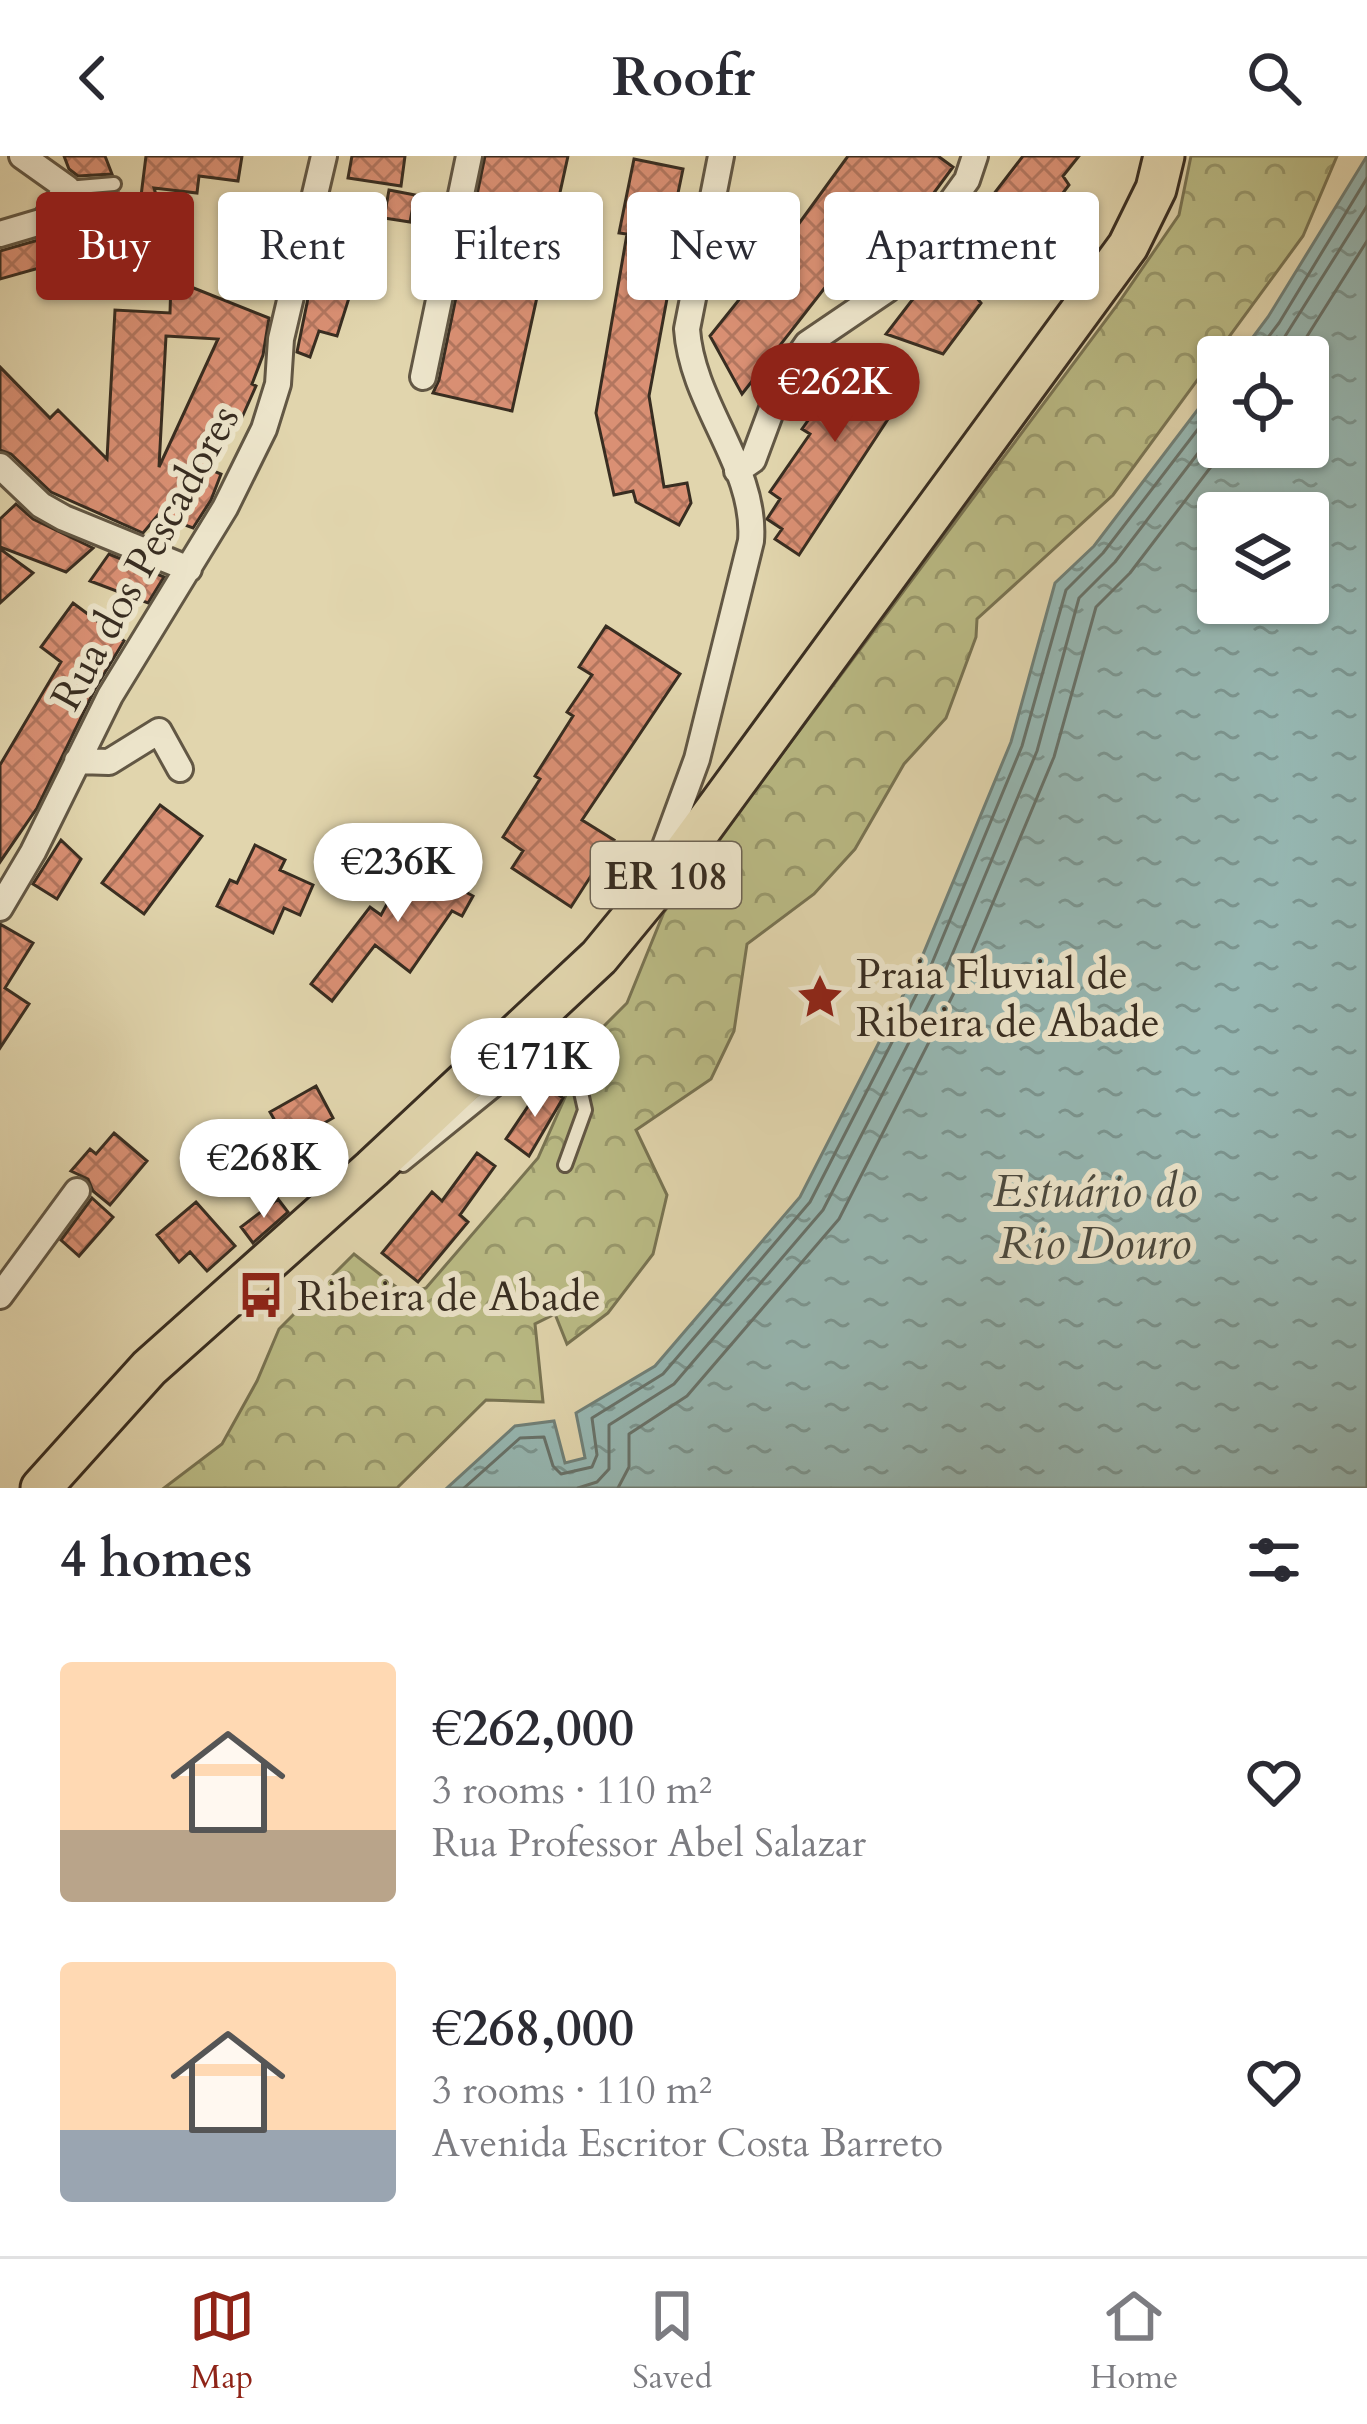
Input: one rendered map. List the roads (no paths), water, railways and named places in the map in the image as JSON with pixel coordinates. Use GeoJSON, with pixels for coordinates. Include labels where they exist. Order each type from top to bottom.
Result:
{"type":"FeatureCollection","features":[{"type":"Feature","properties":{"kind":"main road","name":"ER 108"},"geometry":{"type":"LineString","coordinates":[[41,1488],[149,1368],[369,1187],[599,957],[678,861],[1129,246],[1156,188],[1164,156]]}},
{"type":"Feature","properties":{"kind":"street"},"geometry":{"type":"LineString","coordinates":[[0,234],[44,221],[67,188],[22,156]]}},
{"type":"Feature","properties":{"kind":"street","name":"Rua dos Pescadores"},"geometry":{"type":"LineString","coordinates":[[0,908],[110,696],[225,508],[264,429],[278,384],[280,339],[324,156]]}},
{"type":"Feature","properties":{"kind":"street"},"geometry":{"type":"LineString","coordinates":[[423,377],[470,156]]}},
{"type":"Feature","properties":{"kind":"street"},"geometry":{"type":"LineString","coordinates":[[678,861],[664,846],[697,759],[753,518],[695,378],[687,329],[721,156]]}},
{"type":"Feature","properties":{"kind":"street"},"geometry":{"type":"LineString","coordinates":[[737,471],[753,460],[783,379],[807,344],[888,289],[967,160]]}},
{"type":"Feature","properties":{"kind":"street"},"geometry":{"type":"LineString","coordinates":[[0,466],[40,505],[189,569]]}},
{"type":"Feature","properties":{"kind":"street"},"geometry":{"type":"LineString","coordinates":[[77,761],[109,762],[159,731],[180,769]]}},
{"type":"Feature","properties":{"kind":"street"},"geometry":{"type":"LineString","coordinates":[[0,1296],[77,1191]]}},
{"type":"Feature","properties":{"kind":"lane"},"geometry":{"type":"LineString","coordinates":[[67,188],[114,184]]}},
{"type":"Feature","properties":{"kind":"lane"},"geometry":{"type":"LineString","coordinates":[[369,1187],[536,1057],[559,1056],[575,1066],[585,1110],[566,1166]]}},
{"type":"Feature","properties":{"kind":"water","name":"Estuário do Rio Douro"},"geometry":{"type":"Polygon","coordinates":[[[1367,156],[1367,1488],[447,1488],[515,1426],[554,1421],[565,1463],[585,1458],[576,1413],[655,1366],[800,1197],[919,964],[1011,742],[1055,583],[1094,546],[1197,411],[1197,468],[1329,468],[1329,336],[1254,336],[1367,156]]]}},
{"type":"Feature","properties":{"kind":"place","name":"Praia Fluvial de Ribeira de Abade"},"geometry":{"type":"Point","coordinates":[820,997]}},
{"type":"Feature","properties":{"kind":"place","name":"Ribeira de Abade"},"geometry":{"type":"Point","coordinates":[261,1295]}}]}
